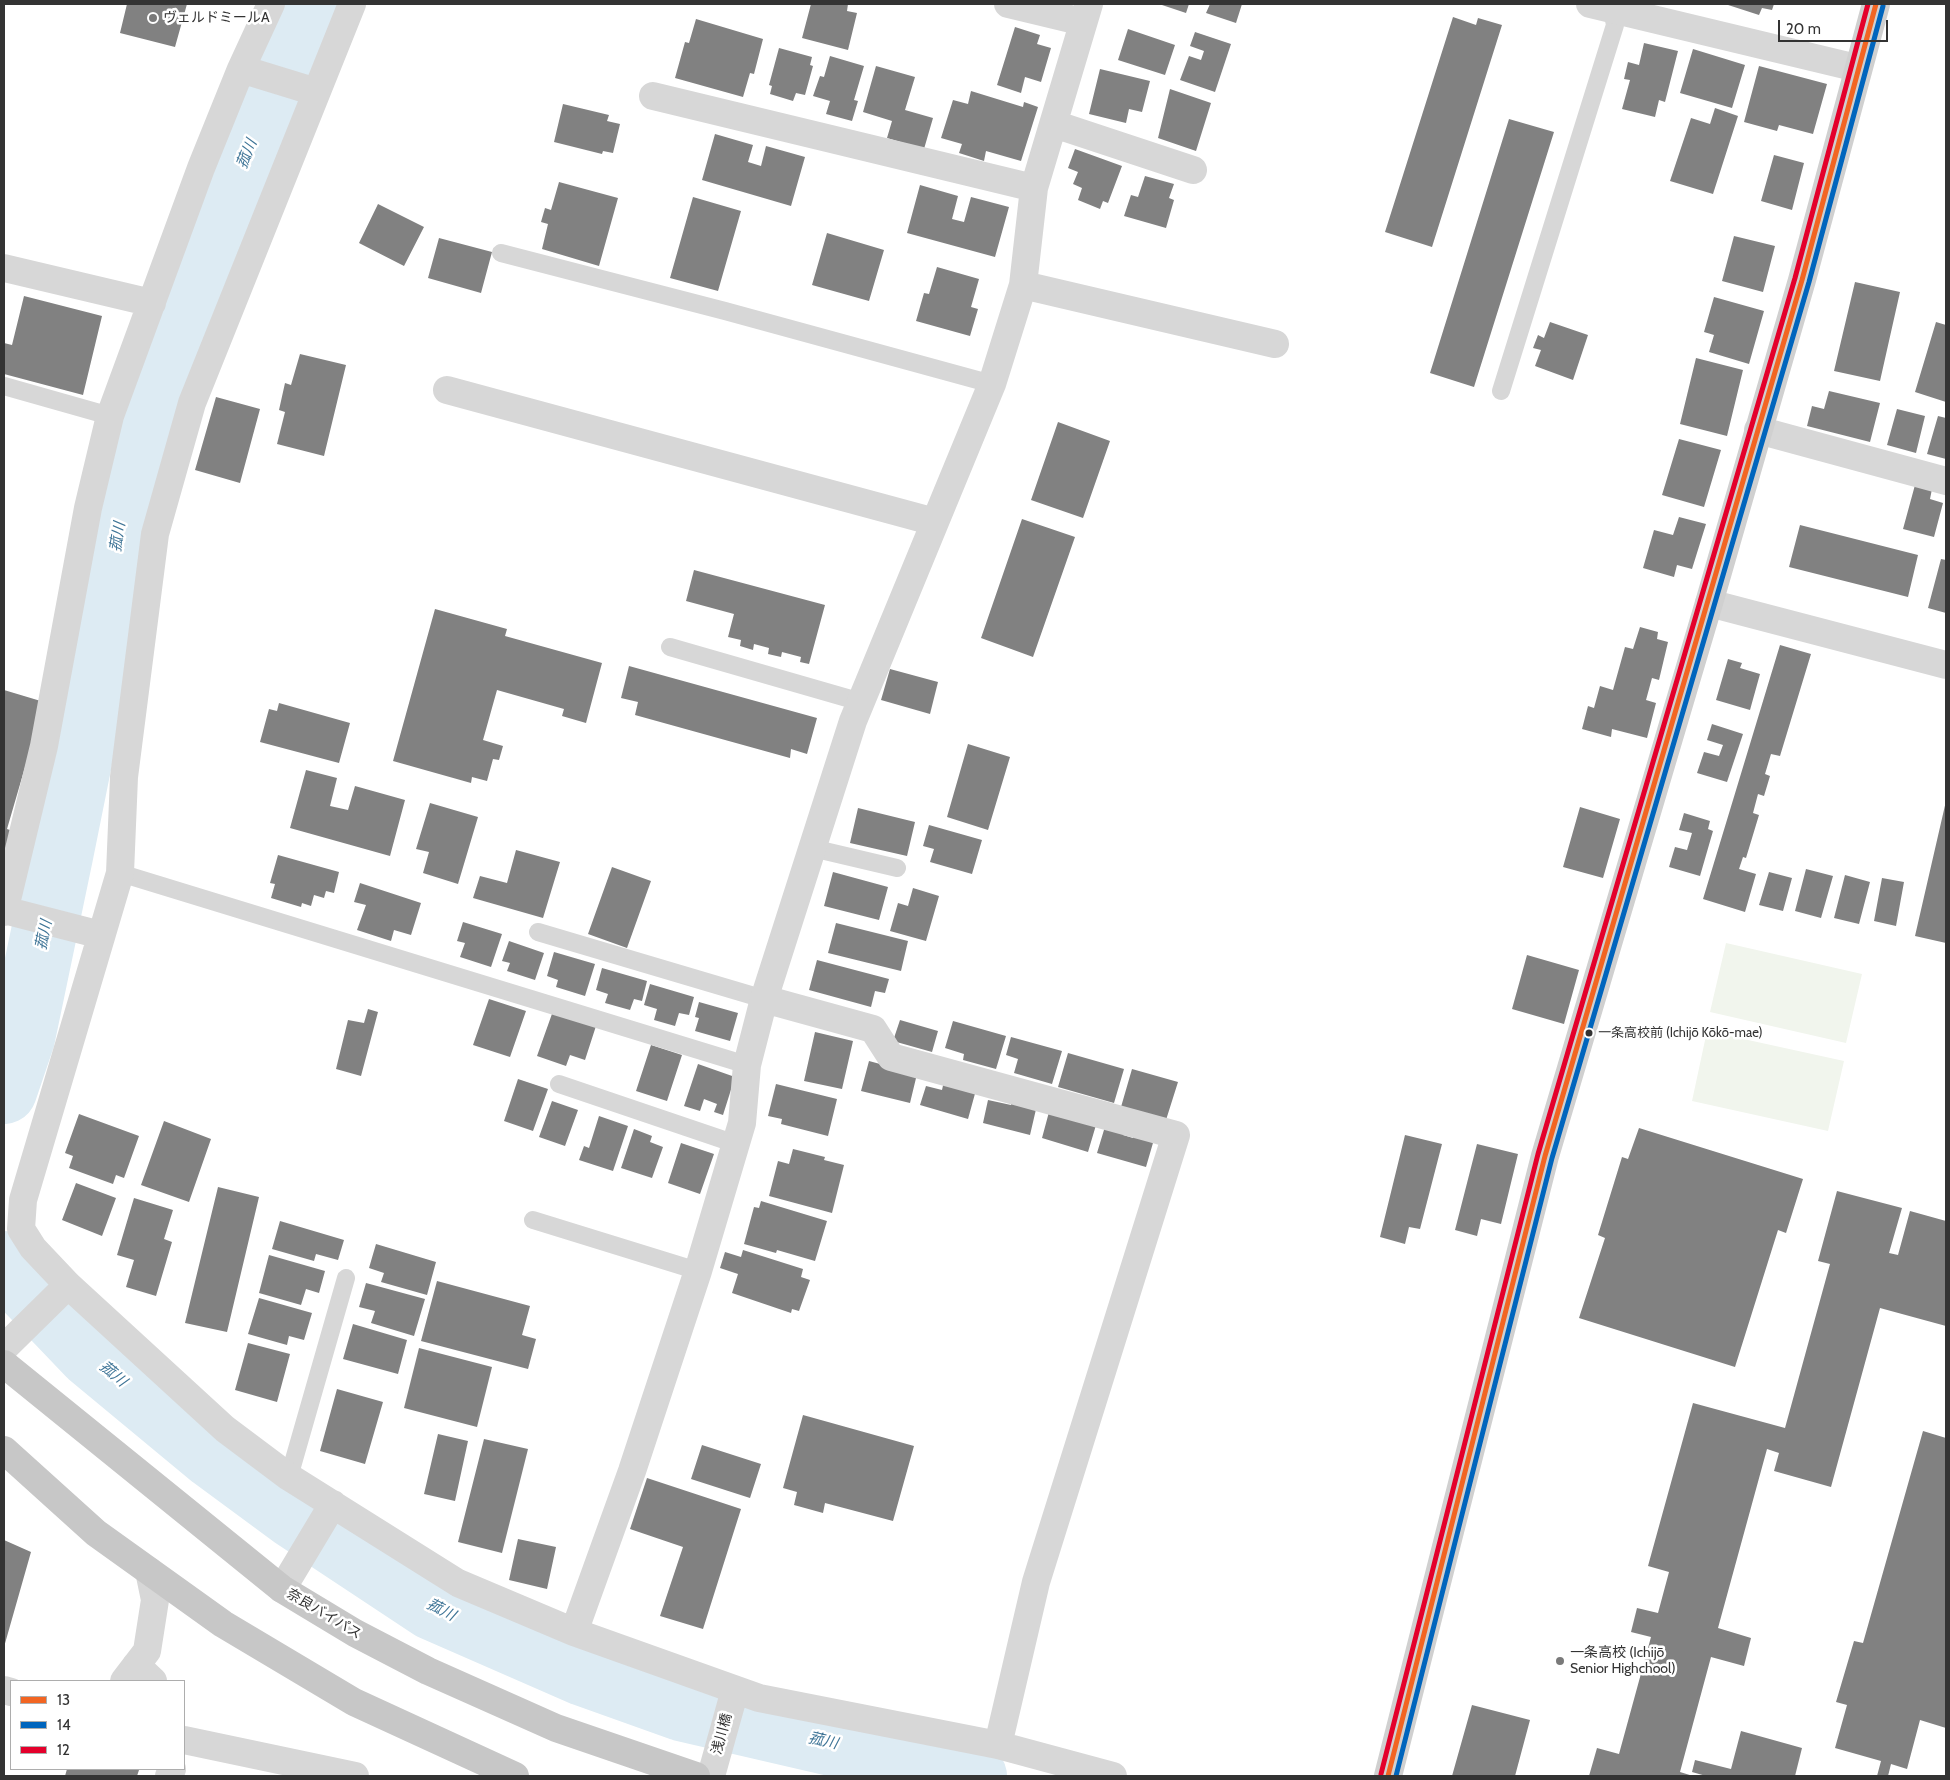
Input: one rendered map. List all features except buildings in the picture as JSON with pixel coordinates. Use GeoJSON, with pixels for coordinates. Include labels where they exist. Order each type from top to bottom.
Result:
{"type":"FeatureCollection","features":[{"type":"Feature","properties":{"kind":"highway","name":"奈良バイパス"},"geometry":{"type":"LineString","coordinates":[[4,1364],[282,1589],[355,1634],[428,1671],[556,1728],[696,1776]]}},
{"type":"Feature","properties":{"kind":"highway"},"geometry":{"type":"LineString","coordinates":[[4,1450],[96,1533],[222,1624],[354,1702],[515,1776]]}},
{"type":"Feature","properties":{"kind":"main road"},"geometry":{"type":"LineString","coordinates":[[1388,1776],[1545,1156],[1709,603],[1804,270],[1857,68],[1876,4]]}},
{"type":"Feature","properties":{"kind":"street"},"geometry":{"type":"LineString","coordinates":[[100,934],[5,911],[44,746],[88,508],[110,416],[201,168],[241,69],[271,4]]}},
{"type":"Feature","properties":{"kind":"street"},"geometry":{"type":"LineString","coordinates":[[352,4],[192,403],[155,534],[124,777],[120,873],[100,934],[24,1200],[21,1229],[64,1290],[225,1429],[289,1476],[330,1511],[458,1583],[574,1632],[734,1691],[759,1698],[998,1745],[1113,1776]]}},
{"type":"Feature","properties":{"kind":"street"},"geometry":{"type":"LineString","coordinates":[[574,1632],[632,1472],[698,1272],[742,1123],[747,1065],[764,999],[812,848],[861,702],[992,384],[1023,285],[1034,188],[1086,13],[1008,4]]}},
{"type":"Feature","properties":{"kind":"street"},"geometry":{"type":"LineString","coordinates":[[1605,6],[1857,68]]}},
{"type":"Feature","properties":{"kind":"street"},"geometry":{"type":"LineString","coordinates":[[241,69],[316,92]]}},
{"type":"Feature","properties":{"kind":"street"},"geometry":{"type":"LineString","coordinates":[[653,96],[1034,188]]}},
{"type":"Feature","properties":{"kind":"street"},"geometry":{"type":"LineString","coordinates":[[1054,124],[1193,170]]}},
{"type":"Feature","properties":{"kind":"street"},"geometry":{"type":"LineString","coordinates":[[4,268],[152,302]]}},
{"type":"Feature","properties":{"kind":"street"},"geometry":{"type":"LineString","coordinates":[[1023,285],[1275,344]]}},
{"type":"Feature","properties":{"kind":"street"},"geometry":{"type":"LineString","coordinates":[[447,390],[935,522]]}},
{"type":"Feature","properties":{"kind":"street"},"geometry":{"type":"LineString","coordinates":[[1758,430],[1946,481]]}},
{"type":"Feature","properties":{"kind":"street"},"geometry":{"type":"LineString","coordinates":[[1709,603],[1946,665]]}},
{"type":"Feature","properties":{"kind":"street"},"geometry":{"type":"LineString","coordinates":[[764,999],[873,1029],[891,1057],[1176,1135],[1036,1582],[998,1745]]}},
{"type":"Feature","properties":{"kind":"street"},"geometry":{"type":"LineString","coordinates":[[4,1348],[64,1290]]}},
{"type":"Feature","properties":{"kind":"street"},"geometry":{"type":"LineString","coordinates":[[282,1589],[330,1511]]}},
{"type":"Feature","properties":{"kind":"street"},"geometry":{"type":"LineString","coordinates":[[138,1676],[147,1651],[155,1600],[149,1571]]}},
{"type":"Feature","properties":{"kind":"street","name":"浅川橋"},"geometry":{"type":"LineString","coordinates":[[711,1776],[734,1691]]}},
{"type":"Feature","properties":{"kind":"street"},"geometry":{"type":"LineString","coordinates":[[185,1740],[354,1776]]}},
{"type":"Feature","properties":{"kind":"lane"},"geometry":{"type":"LineString","coordinates":[[1501,391],[1615,25],[1605,6]]}},
{"type":"Feature","properties":{"kind":"lane"},"geometry":{"type":"LineString","coordinates":[[501,253],[725,310],[992,384]]}},
{"type":"Feature","properties":{"kind":"lane"},"geometry":{"type":"LineString","coordinates":[[4,386],[110,416]]}},
{"type":"Feature","properties":{"kind":"lane"},"geometry":{"type":"LineString","coordinates":[[670,647],[861,702]]}},
{"type":"Feature","properties":{"kind":"lane"},"geometry":{"type":"LineString","coordinates":[[812,848],[898,868]]}},
{"type":"Feature","properties":{"kind":"lane"},"geometry":{"type":"LineString","coordinates":[[120,873],[747,1065]]}},
{"type":"Feature","properties":{"kind":"lane"},"geometry":{"type":"LineString","coordinates":[[538,932],[764,999]]}},
{"type":"Feature","properties":{"kind":"lane"},"geometry":{"type":"LineString","coordinates":[[559,1084],[736,1144]]}},
{"type":"Feature","properties":{"kind":"lane"},"geometry":{"type":"LineString","coordinates":[[533,1220],[698,1272]]}},
{"type":"Feature","properties":{"kind":"lane"},"geometry":{"type":"LineString","coordinates":[[289,1476],[346,1278]]}},
{"type":"Feature","properties":{"kind":"shaded area"},"geometry":{"type":"Polygon","coordinates":[[[1726,943],[1862,974],[1846,1043],[1710,1012],[1726,943]]]}},
{"type":"Feature","properties":{"kind":"shaded area"},"geometry":{"type":"Polygon","coordinates":[[[1707,1031],[1844,1061],[1828,1131],[1692,1101],[1707,1031]]]}},
{"type":"Feature","properties":{"kind":"waterway","name":"菰川"},"geometry":{"type":"LineString","coordinates":[[4,1091],[22,1038],[60,856],[90,707],[124,501],[172,341],[307,4]]}},
{"type":"Feature","properties":{"kind":"waterway","name":"菰川"},"geometry":{"type":"LineString","coordinates":[[4,1264],[90,1354],[213,1456],[293,1515],[432,1607],[583,1673],[681,1708],[974,1776]]}},
{"type":"Feature","properties":{"kind":"transit line","name":"12"},"geometry":{"type":"LineString","coordinates":[[1381,1774],[1538,1154],[1795,278],[1868,4]]}},
{"type":"Feature","properties":{"kind":"transit line","name":"13"},"geometry":{"type":"LineString","coordinates":[[1388,1776],[1545,1156],[1802,280],[1876,4]]}},
{"type":"Feature","properties":{"kind":"transit line","name":"14"},"geometry":{"type":"LineString","coordinates":[[1396,1776],[1552,1158],[1809,282],[1883,6]]}},
{"type":"Feature","properties":{"kind":"place","name":"ヴェルドミールA"},"geometry":{"type":"Point","coordinates":[153,18]}},
{"type":"Feature","properties":{"kind":"place","name":"一条高校前 (Ichijō Kōkō-mae)"},"geometry":{"type":"Point","coordinates":[1589,1033]}},
{"type":"Feature","properties":{"kind":"place","name":"一条高校 (Ichijō Senior Highchool)"},"geometry":{"type":"Point","coordinates":[1560,1661]}}]}
